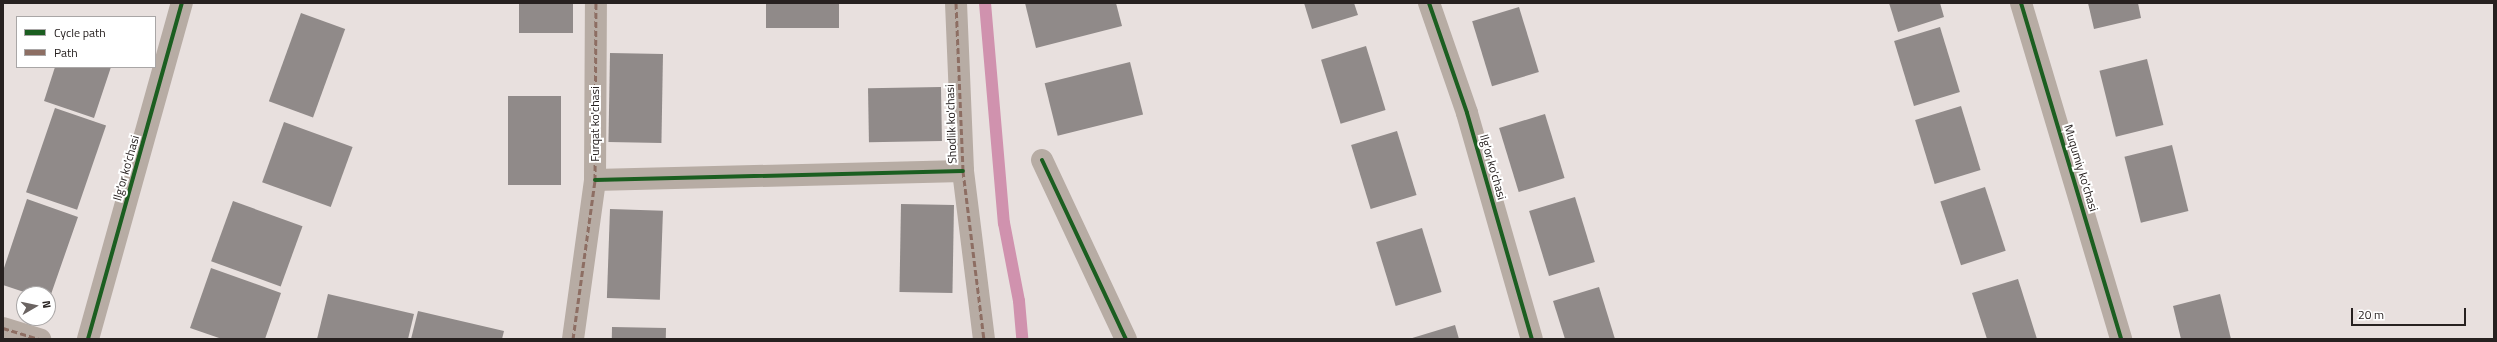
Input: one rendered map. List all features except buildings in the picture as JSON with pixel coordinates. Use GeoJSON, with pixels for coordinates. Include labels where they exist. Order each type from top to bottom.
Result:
{"type":"FeatureCollection","features":[{"type":"Feature","properties":{"kind":"street","name":"Ilg'or ko'chasi"},"geometry":{"type":"LineString","coordinates":[[88,339],[182,3]]}},
{"type":"Feature","properties":{"kind":"street","name":"Furqat ko'chasi"},"geometry":{"type":"LineString","coordinates":[[573,339],[595,180],[596,3]]}},
{"type":"Feature","properties":{"kind":"street","name":"Shodlik ko'chasi"},"geometry":{"type":"LineString","coordinates":[[956,3],[963,171],[984,339]]}},
{"type":"Feature","properties":{"kind":"street","name":"Ilg'or ko'chasi"},"geometry":{"type":"LineString","coordinates":[[1429,3],[1467,113],[1532,339]]}},
{"type":"Feature","properties":{"kind":"street","name":"Muqumiy ko'chasi"},"geometry":{"type":"LineString","coordinates":[[2021,3],[2121,339]]}},
{"type":"Feature","properties":{"kind":"street"},"geometry":{"type":"LineString","coordinates":[[1042,160],[1126,339]]}},
{"type":"Feature","properties":{"kind":"street"},"geometry":{"type":"LineString","coordinates":[[595,180],[963,171]]}},
{"type":"Feature","properties":{"kind":"street"},"geometry":{"type":"LineString","coordinates":[[3,328],[40,339]]}},
{"type":"Feature","properties":{"kind":"waterway"},"geometry":{"type":"LineString","coordinates":[[985,3],[1004,223],[1019,301],[1022,339]]}},
{"type":"Feature","properties":{"kind":"marked path"},"geometry":{"type":"LineString","coordinates":[[573,339],[595,180],[596,3]]}},
{"type":"Feature","properties":{"kind":"marked path"},"geometry":{"type":"LineString","coordinates":[[956,3],[963,171],[984,339]]}},
{"type":"Feature","properties":{"kind":"marked path"},"geometry":{"type":"LineString","coordinates":[[3,328],[40,339]]}},
{"type":"Feature","properties":{"kind":"cycle path"},"geometry":{"type":"LineString","coordinates":[[88,339],[182,3]]}},
{"type":"Feature","properties":{"kind":"cycle path"},"geometry":{"type":"LineString","coordinates":[[1429,3],[1467,113],[1532,339]]}},
{"type":"Feature","properties":{"kind":"cycle path"},"geometry":{"type":"LineString","coordinates":[[2021,3],[2121,339]]}},
{"type":"Feature","properties":{"kind":"cycle path"},"geometry":{"type":"LineString","coordinates":[[1042,160],[1126,339]]}},
{"type":"Feature","properties":{"kind":"cycle path"},"geometry":{"type":"LineString","coordinates":[[595,180],[963,171]]}}]}
